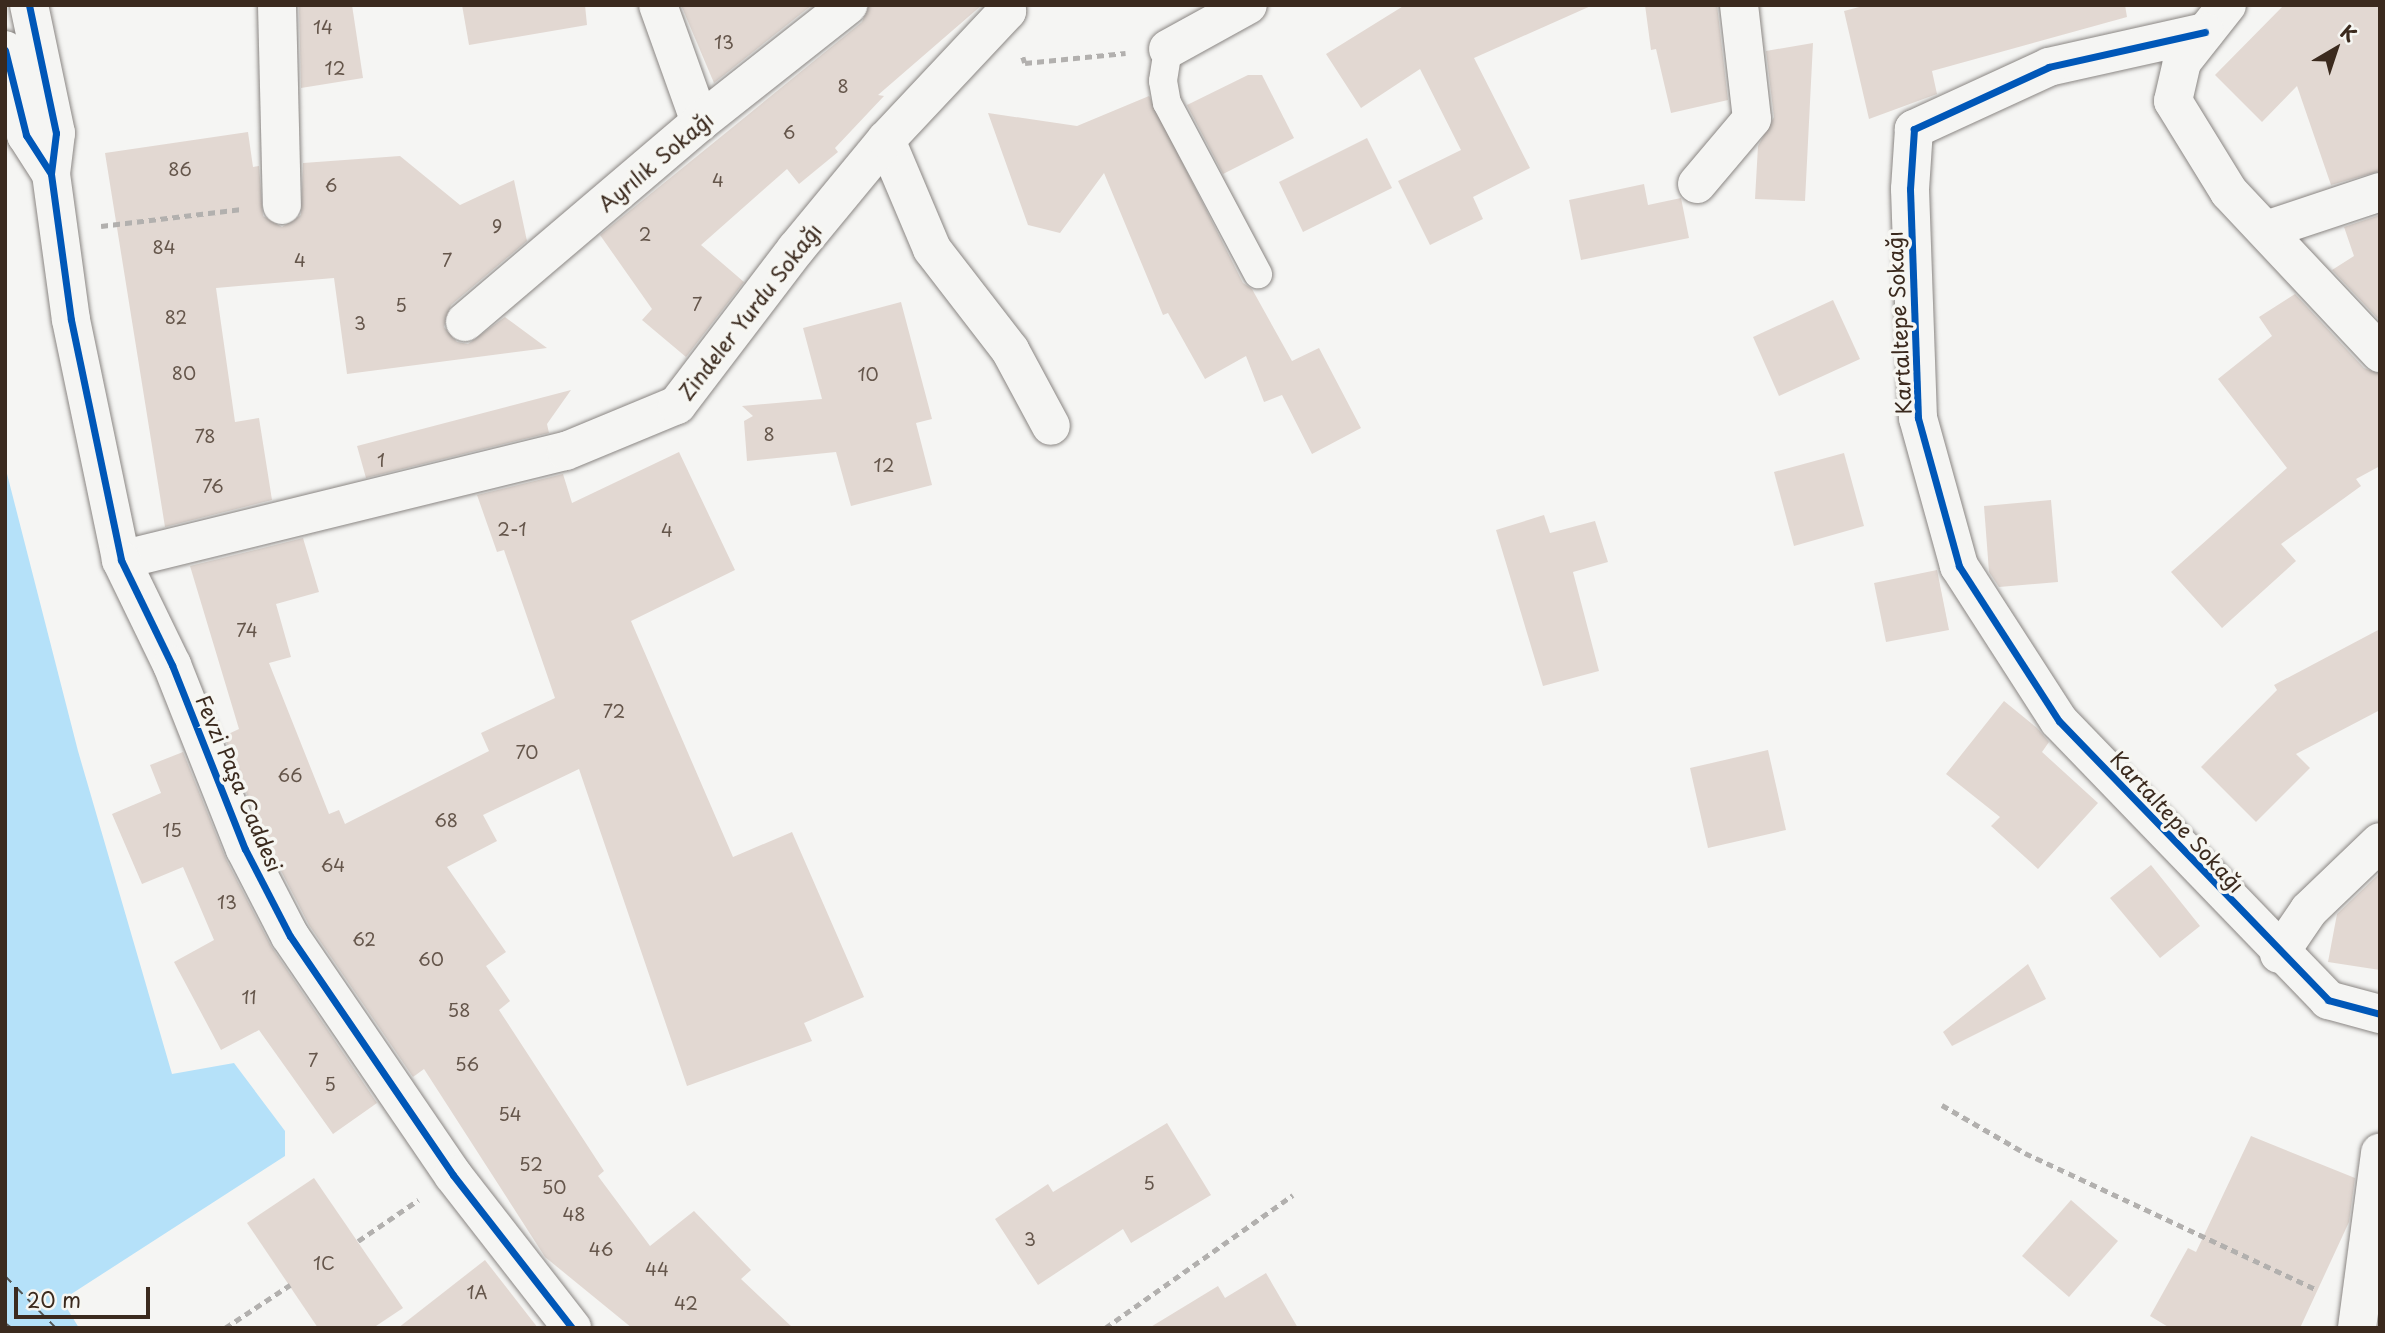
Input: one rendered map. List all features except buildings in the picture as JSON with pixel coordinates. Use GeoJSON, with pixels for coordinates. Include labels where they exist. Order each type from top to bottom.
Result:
{"type":"FeatureCollection","features":[{"type":"Feature","properties":{"kind":"street","name":"Fevzi Paşa Caddesi"},"geometry":{"type":"LineString","coordinates":[[29,5],[56,133],[51,174],[71,320],[121,560],[172,665],[245,849],[290,936],[453,1175],[572,1328]]}},
{"type":"Feature","properties":{"kind":"street"},"geometry":{"type":"LineString","coordinates":[[277,5],[282,205]]}},
{"type":"Feature","properties":{"kind":"street"},"geometry":{"type":"LineString","coordinates":[[658,5],[700,122]]}},
{"type":"Feature","properties":{"kind":"street","name":"Ayrılık Sokağı"},"geometry":{"type":"LineString","coordinates":[[465,322],[700,122],[848,5]]}},
{"type":"Feature","properties":{"kind":"street"},"geometry":{"type":"LineString","coordinates":[[1168,49],[1248,5]]}},
{"type":"Feature","properties":{"kind":"street"},"geometry":{"type":"LineString","coordinates":[[1697,184],[1752,119],[1739,5]]}},
{"type":"Feature","properties":{"kind":"street","name":"Zindeler Yurdu Sokağı"},"geometry":{"type":"LineString","coordinates":[[121,560],[566,451],[677,405],[886,140],[1006,8]]}},
{"type":"Feature","properties":{"kind":"street"},"geometry":{"type":"LineString","coordinates":[[2216,19],[2182,62],[2173,101],[2229,192],[2380,353]]}},
{"type":"Feature","properties":{"kind":"street","name":"Kartaltepe Sokağı"},"geometry":{"type":"LineString","coordinates":[[2216,19],[2049,67],[1914,129],[1910,189],[1918,418],[1959,566],[2059,721],[2279,954]]}},
{"type":"Feature","properties":{"kind":"street","name":"Fevzi Paşa Caddesi"},"geometry":{"type":"LineString","coordinates":[[5,50],[26,135],[51,174]]}},
{"type":"Feature","properties":{"kind":"street"},"geometry":{"type":"LineString","coordinates":[[886,140],[932,249],[1010,350],[1051,426]]}},
{"type":"Feature","properties":{"kind":"street"},"geometry":{"type":"LineString","coordinates":[[2266,230],[2380,192]]}},
{"type":"Feature","properties":{"kind":"street"},"geometry":{"type":"LineString","coordinates":[[2380,842],[2309,911],[2279,954],[2328,1000],[2380,1014]]}},
{"type":"Feature","properties":{"kind":"street"},"geometry":{"type":"LineString","coordinates":[[2357,1317],[2380,1153]]}},
{"type":"Feature","properties":{"kind":"lane"},"geometry":{"type":"LineString","coordinates":[[1168,49],[1163,81],[1167,103],[1258,274]]}},
{"type":"Feature","properties":{"kind":"path"},"geometry":{"type":"LineString","coordinates":[[1006,8],[1026,63],[1168,49]]}},
{"type":"Feature","properties":{"kind":"path"},"geometry":{"type":"LineString","coordinates":[[58,230],[282,205]]}},
{"type":"Feature","properties":{"kind":"path"},"geometry":{"type":"LineString","coordinates":[[1942,1105],[2025,1153],[2357,1317]]}},
{"type":"Feature","properties":{"kind":"path"},"geometry":{"type":"LineString","coordinates":[[358,1241],[453,1175]]}},
{"type":"Feature","properties":{"kind":"path"},"geometry":{"type":"LineString","coordinates":[[1105,1328],[1293,1195]]}},
{"type":"Feature","properties":{"kind":"path"},"geometry":{"type":"LineString","coordinates":[[225,1328],[290,1285]]}},
{"type":"Feature","properties":{"kind":"water"},"geometry":{"type":"Polygon","coordinates":[[[5,466],[78,751],[172,1074],[234,1063],[285,1131],[285,1156],[62,1300],[79,1328],[5,1328],[5,466]]]}},
{"type":"Feature","properties":{"kind":"ferry route"},"geometry":{"type":"LineString","coordinates":[[5,1276],[56,1328]]}},
{"type":"Feature","properties":{"kind":"ferry route"},"geometry":{"type":"LineString","coordinates":[[5,1323],[12,1328]]}},
{"type":"Feature","properties":{"kind":"cycle path"},"geometry":{"type":"LineString","coordinates":[[29,5],[56,133],[51,174],[71,320],[121,560],[172,665],[245,849],[290,936],[453,1175],[572,1328]]}},
{"type":"Feature","properties":{"kind":"cycle path"},"geometry":{"type":"LineString","coordinates":[[2205,32],[2049,67],[1914,129],[1910,189],[1918,418],[1959,566],[2059,721],[2328,1000],[2380,1014]]}},
{"type":"Feature","properties":{"kind":"cycle path"},"geometry":{"type":"LineString","coordinates":[[5,50],[26,135],[51,174]]}}]}
